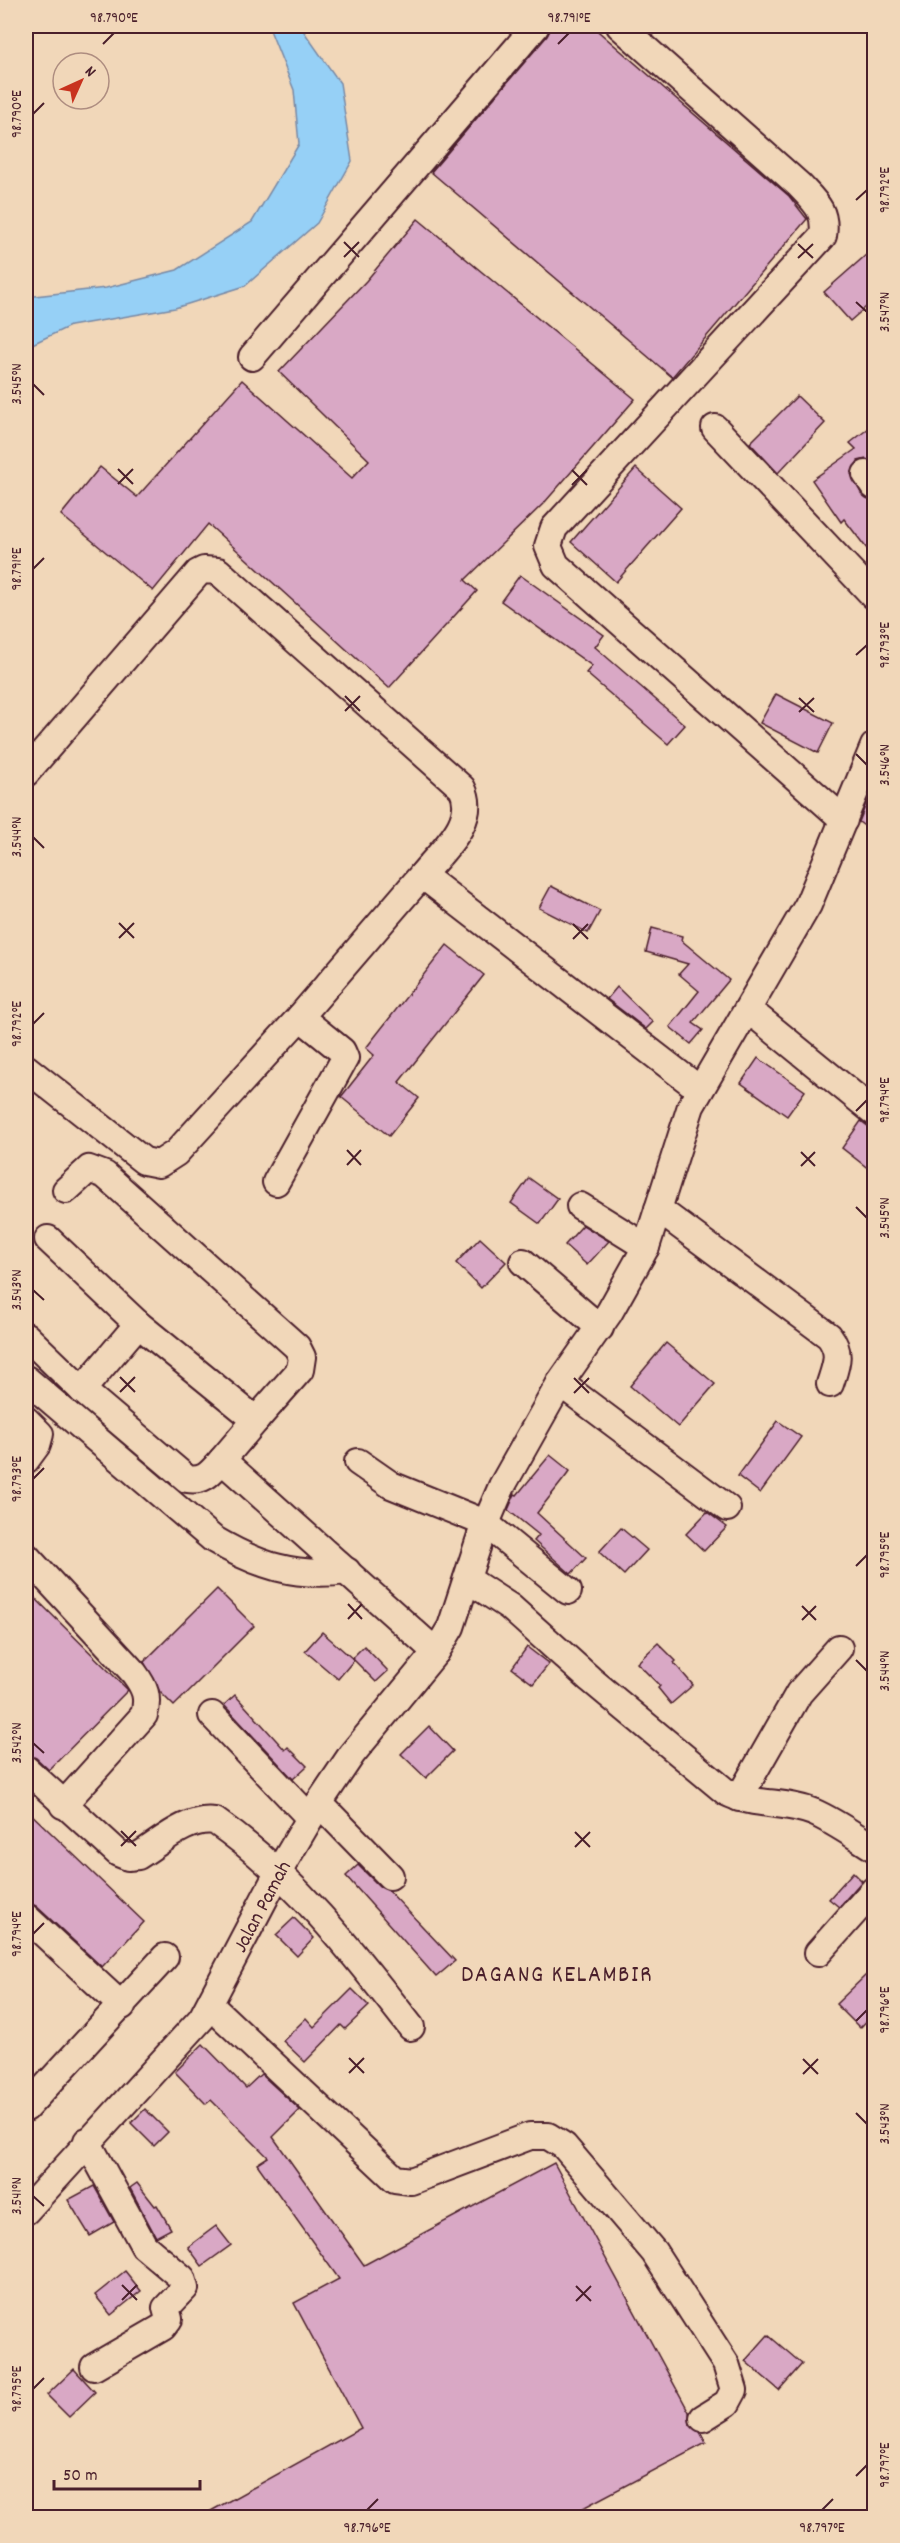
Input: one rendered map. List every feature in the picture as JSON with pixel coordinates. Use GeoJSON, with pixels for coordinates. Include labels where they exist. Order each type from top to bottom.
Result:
{"type":"FeatureCollection","features":[{"type":"Feature","properties":{"kind":"street"},"geometry":{"type":"LineString","coordinates":[[252,357],[536,26]]}},
{"type":"Feature","properties":{"kind":"street"},"geometry":{"type":"LineString","coordinates":[[620,26],[800,185],[823,210],[824,236],[554,528],[548,546],[556,565],[844,820]]}},
{"type":"Feature","properties":{"kind":"street"},"geometry":{"type":"LineString","coordinates":[[715,429],[874,596]]}},
{"type":"Feature","properties":{"kind":"street"},"geometry":{"type":"LineString","coordinates":[[26,773],[198,573],[204,570],[218,571],[462,788],[468,800],[468,812],[463,823],[422,875],[300,1017],[176,1153],[159,1164],[144,1161],[26,1068]]}},
{"type":"Feature","properties":{"kind":"street","name":"Jalan Pamah"},"geometry":{"type":"LineString","coordinates":[[30,2196],[87,2141],[193,2030],[210,2005],[282,1866],[315,1811],[373,1727],[436,1652],[451,1627],[485,1523],[519,1453],[560,1383],[600,1328],[646,1247],[680,1135],[699,1089],[747,1012],[808,905],[844,820],[867,790],[874,746]]}},
{"type":"Feature","properties":{"kind":"street"},"geometry":{"type":"LineString","coordinates":[[422,875],[699,1089]]}},
{"type":"Feature","properties":{"kind":"street"},"geometry":{"type":"LineString","coordinates":[[747,1012],[760,1019],[874,1112]]}},
{"type":"Feature","properties":{"kind":"street"},"geometry":{"type":"LineString","coordinates":[[276,1182],[345,1058],[344,1053],[300,1017]]}},
{"type":"Feature","properties":{"kind":"street"},"geometry":{"type":"LineString","coordinates":[[26,1336],[82,1390],[187,1479],[197,1481],[207,1477],[300,1370],[302,1357],[297,1347],[105,1175],[89,1169],[66,1190]]}},
{"type":"Feature","properties":{"kind":"street"},"geometry":{"type":"LineString","coordinates":[[580,1206],[646,1247]]}},
{"type":"Feature","properties":{"kind":"street"},"geometry":{"type":"LineString","coordinates":[[658,1209],[829,1336],[836,1346],[838,1357],[830,1384]]}},
{"type":"Feature","properties":{"kind":"street"},"geometry":{"type":"LineString","coordinates":[[48,1239],[138,1324],[256,1420]]}},
{"type":"Feature","properties":{"kind":"street"},"geometry":{"type":"LineString","coordinates":[[523,1262],[600,1328]]}},
{"type":"Feature","properties":{"kind":"street"},"geometry":{"type":"LineString","coordinates":[[82,1390],[138,1324]]}},
{"type":"Feature","properties":{"kind":"street"},"geometry":{"type":"LineString","coordinates":[[26,1379],[181,1515],[213,1539],[246,1558],[286,1571],[330,1574],[347,1571]]}},
{"type":"Feature","properties":{"kind":"street"},"geometry":{"type":"LineString","coordinates":[[560,1383],[727,1508]]}},
{"type":"Feature","properties":{"kind":"street"},"geometry":{"type":"LineString","coordinates":[[26,1420],[40,1434],[37,1445],[26,1460]]}},
{"type":"Feature","properties":{"kind":"street"},"geometry":{"type":"LineString","coordinates":[[222,1460],[436,1652]]}},
{"type":"Feature","properties":{"kind":"street"},"geometry":{"type":"LineString","coordinates":[[358,1462],[391,1485],[485,1523],[568,1592]]}},
{"type":"Feature","properties":{"kind":"street"},"geometry":{"type":"LineString","coordinates":[[26,1556],[134,1673],[145,1688],[148,1702],[144,1715],[63,1805]]}},
{"type":"Feature","properties":{"kind":"street"},"geometry":{"type":"LineString","coordinates":[[467,1579],[501,1599],[590,1679],[726,1792],[739,1798],[813,1812],[874,1847]]}},
{"type":"Feature","properties":{"kind":"street"},"geometry":{"type":"LineString","coordinates":[[739,1798],[800,1693],[839,1647]]}},
{"type":"Feature","properties":{"kind":"street"},"geometry":{"type":"LineString","coordinates":[[212,1715],[315,1811],[390,1876]]}},
{"type":"Feature","properties":{"kind":"street"},"geometry":{"type":"LineString","coordinates":[[26,1768],[118,1854],[138,1857],[191,1823],[204,1819],[215,1821],[282,1866],[411,2027]]}},
{"type":"Feature","properties":{"kind":"street"},"geometry":{"type":"LineString","coordinates":[[818,1953],[874,1890]]}},
{"type":"Feature","properties":{"kind":"street"},"geometry":{"type":"LineString","coordinates":[[26,1917],[122,2006]]}},
{"type":"Feature","properties":{"kind":"street"},"geometry":{"type":"LineString","coordinates":[[26,2108],[165,1957]]}},
{"type":"Feature","properties":{"kind":"street"},"geometry":{"type":"LineString","coordinates":[[210,2005],[395,2179],[411,2181],[530,2136],[548,2136],[564,2146],[654,2252],[726,2364],[734,2390],[727,2403],[703,2418]]}},
{"type":"Feature","properties":{"kind":"street"},"geometry":{"type":"LineString","coordinates":[[87,2141],[144,2246],[182,2278],[185,2288],[166,2308],[169,2319],[163,2327],[94,2367]]}},
{"type":"Feature","properties":{"kind":"water"},"geometry":{"type":"Polygon","coordinates":[[[264,26],[300,26],[340,83],[352,161],[317,223],[245,286],[175,308],[70,326],[26,347],[26,297],[106,288],[177,270],[252,222],[299,144],[294,90],[270,30],[264,26]]]}},
{"type":"Feature","properties":{"kind":"building"},"geometry":{"type":"Polygon","coordinates":[[[552,26],[592,26],[789,196],[807,219],[672,377],[431,172],[547,36],[552,26]]]}},
{"type":"Feature","properties":{"kind":"building"},"geometry":{"type":"Polygon","coordinates":[[[418,219],[635,399],[545,502],[465,580],[477,591],[389,688],[208,524],[153,591],[61,515],[100,467],[137,497],[242,380],[352,478],[369,460],[279,372],[366,281],[418,219]]]}},
{"type":"Feature","properties":{"kind":"building"},"geometry":{"type":"Polygon","coordinates":[[[874,248],[874,300],[850,321],[824,292],[874,248]]]}},
{"type":"Feature","properties":{"kind":"building"},"geometry":{"type":"Polygon","coordinates":[[[797,396],[825,423],[778,473],[750,443],[797,396]]]}},
{"type":"Feature","properties":{"kind":"building"},"geometry":{"type":"Polygon","coordinates":[[[874,424],[874,462],[866,459],[858,461],[851,474],[862,495],[874,501],[874,558],[844,519],[841,522],[812,480],[856,449],[850,443],[874,424]]]}},
{"type":"Feature","properties":{"kind":"building"},"geometry":{"type":"Polygon","coordinates":[[[636,468],[681,508],[616,582],[571,542],[636,468]]]}},
{"type":"Feature","properties":{"kind":"building"},"geometry":{"type":"Polygon","coordinates":[[[520,575],[604,635],[595,647],[685,725],[668,744],[586,673],[592,666],[501,601],[520,575]]]}},
{"type":"Feature","properties":{"kind":"building"},"geometry":{"type":"Polygon","coordinates":[[[776,694],[833,723],[818,753],[760,723],[776,694]]]}},
{"type":"Feature","properties":{"kind":"building"},"geometry":{"type":"Polygon","coordinates":[[[874,784],[874,833],[859,822],[874,784]]]}},
{"type":"Feature","properties":{"kind":"building"},"geometry":{"type":"Polygon","coordinates":[[[551,886],[600,911],[588,933],[539,908],[551,886]]]}},
{"type":"Feature","properties":{"kind":"building"},"geometry":{"type":"Polygon","coordinates":[[[652,928],[682,936],[681,940],[729,980],[693,1023],[703,1030],[691,1044],[670,1027],[699,991],[679,974],[688,964],[646,952],[652,928]]]}},
{"type":"Feature","properties":{"kind":"building"},"geometry":{"type":"Polygon","coordinates":[[[447,945],[484,975],[399,1082],[419,1098],[389,1136],[341,1097],[374,1055],[366,1048],[447,945]]]}},
{"type":"Feature","properties":{"kind":"building"},"geometry":{"type":"Polygon","coordinates":[[[617,987],[653,1022],[646,1029],[607,999],[617,987]]]}},
{"type":"Feature","properties":{"kind":"building"},"geometry":{"type":"Polygon","coordinates":[[[758,1058],[805,1091],[787,1116],[741,1083],[758,1058]]]}},
{"type":"Feature","properties":{"kind":"building"},"geometry":{"type":"Polygon","coordinates":[[[861,1121],[874,1131],[874,1173],[842,1148],[861,1121]]]}},
{"type":"Feature","properties":{"kind":"building"},"geometry":{"type":"Polygon","coordinates":[[[529,1178],[558,1199],[540,1224],[511,1203],[529,1178]]]}},
{"type":"Feature","properties":{"kind":"building"},"geometry":{"type":"Polygon","coordinates":[[[583,1225],[609,1241],[587,1265],[565,1245],[583,1225]]]}},
{"type":"Feature","properties":{"kind":"building"},"geometry":{"type":"Polygon","coordinates":[[[480,1238],[506,1262],[481,1288],[456,1263],[480,1238]]]}},
{"type":"Feature","properties":{"kind":"building"},"geometry":{"type":"Polygon","coordinates":[[[666,1343],[715,1384],[678,1427],[630,1386],[666,1343]]]}},
{"type":"Feature","properties":{"kind":"building"},"geometry":{"type":"Polygon","coordinates":[[[778,1421],[801,1437],[760,1493],[738,1476],[778,1421]]]}},
{"type":"Feature","properties":{"kind":"building"},"geometry":{"type":"Polygon","coordinates":[[[550,1455],[570,1471],[537,1513],[586,1558],[571,1574],[534,1541],[539,1535],[508,1510],[515,1494],[517,1495],[550,1455]]]}},
{"type":"Feature","properties":{"kind":"building"},"geometry":{"type":"Polygon","coordinates":[[[707,1512],[727,1527],[704,1551],[686,1534],[707,1512]]]}},
{"type":"Feature","properties":{"kind":"building"},"geometry":{"type":"Polygon","coordinates":[[[621,1528],[647,1550],[624,1575],[599,1552],[621,1528]]]}},
{"type":"Feature","properties":{"kind":"building"},"geometry":{"type":"Polygon","coordinates":[[[26,1589],[128,1690],[49,1770],[36,1758],[26,1754],[26,1589]]]}},
{"type":"Feature","properties":{"kind":"building"},"geometry":{"type":"Polygon","coordinates":[[[217,1589],[254,1626],[174,1706],[160,1692],[144,1662],[217,1589]]]}},
{"type":"Feature","properties":{"kind":"building"},"geometry":{"type":"Polygon","coordinates":[[[322,1632],[354,1660],[338,1679],[305,1651],[322,1632]]]}},
{"type":"Feature","properties":{"kind":"building"},"geometry":{"type":"Polygon","coordinates":[[[658,1643],[676,1661],[674,1663],[693,1685],[671,1704],[658,1688],[660,1686],[637,1663],[658,1643]]]}},
{"type":"Feature","properties":{"kind":"building"},"geometry":{"type":"Polygon","coordinates":[[[364,1646],[388,1671],[376,1682],[352,1658],[364,1646]]]}},
{"type":"Feature","properties":{"kind":"building"},"geometry":{"type":"Polygon","coordinates":[[[527,1647],[549,1664],[533,1684],[512,1668],[527,1647]]]}},
{"type":"Feature","properties":{"kind":"building"},"geometry":{"type":"Polygon","coordinates":[[[235,1695],[285,1750],[288,1747],[307,1766],[293,1779],[224,1705],[235,1695]]]}},
{"type":"Feature","properties":{"kind":"building"},"geometry":{"type":"Polygon","coordinates":[[[429,1726],[453,1751],[426,1778],[401,1754],[429,1726]]]}},
{"type":"Feature","properties":{"kind":"building"},"geometry":{"type":"Polygon","coordinates":[[[26,1809],[144,1922],[102,1967],[36,1906],[26,1902],[26,1809]]]}},
{"type":"Feature","properties":{"kind":"building"},"geometry":{"type":"Polygon","coordinates":[[[358,1865],[379,1886],[389,1891],[455,1961],[436,1977],[346,1876],[358,1865]]]}},
{"type":"Feature","properties":{"kind":"building"},"geometry":{"type":"Polygon","coordinates":[[[853,1872],[862,1881],[839,1907],[829,1899],[853,1872]]]}},
{"type":"Feature","properties":{"kind":"building"},"geometry":{"type":"Polygon","coordinates":[[[294,1918],[314,1938],[297,1956],[276,1935],[294,1918]]]}},
{"type":"Feature","properties":{"kind":"building"},"geometry":{"type":"Polygon","coordinates":[[[866,1975],[874,1983],[874,2013],[860,2028],[836,2004],[866,1975]]]}},
{"type":"Feature","properties":{"kind":"building"},"geometry":{"type":"Polygon","coordinates":[[[352,1989],[369,2006],[345,2029],[341,2025],[305,2062],[283,2041],[306,2018],[314,2027],[352,1989]]]}},
{"type":"Feature","properties":{"kind":"building"},"geometry":{"type":"Polygon","coordinates":[[[203,2044],[246,2088],[261,2074],[300,2110],[273,2137],[364,2265],[554,2163],[689,2412],[690,2425],[700,2432],[706,2443],[566,2517],[200,2517],[361,2428],[294,2303],[339,2279],[257,2164],[268,2157],[211,2100],[206,2104],[175,2072],[203,2044]]]}},
{"type":"Feature","properties":{"kind":"building"},"geometry":{"type":"Polygon","coordinates":[[[145,2109],[168,2132],[154,2146],[131,2123],[145,2109]]]}},
{"type":"Feature","properties":{"kind":"building"},"geometry":{"type":"Polygon","coordinates":[[[137,2183],[155,2206],[157,2205],[171,2229],[156,2237],[130,2188],[137,2183]]]}},
{"type":"Feature","properties":{"kind":"building"},"geometry":{"type":"Polygon","coordinates":[[[94,2186],[114,2222],[90,2236],[68,2200],[94,2186]]]}},
{"type":"Feature","properties":{"kind":"building"},"geometry":{"type":"Polygon","coordinates":[[[216,2226],[231,2245],[202,2266],[188,2247],[216,2226]]]}},
{"type":"Feature","properties":{"kind":"building"},"geometry":{"type":"Polygon","coordinates":[[[125,2271],[141,2291],[111,2315],[95,2295],[125,2271]]]}},
{"type":"Feature","properties":{"kind":"building"},"geometry":{"type":"Polygon","coordinates":[[[768,2335],[802,2364],[779,2390],[745,2361],[768,2335]]]}},
{"type":"Feature","properties":{"kind":"building"},"geometry":{"type":"Polygon","coordinates":[[[74,2369],[95,2392],[69,2417],[47,2395],[74,2369]]]}},
{"type":"Feature","properties":{"kind":"district","name":"DAGANG KELAMBIR"},"geometry":{"type":"Point","coordinates":[557,1973]}}]}
